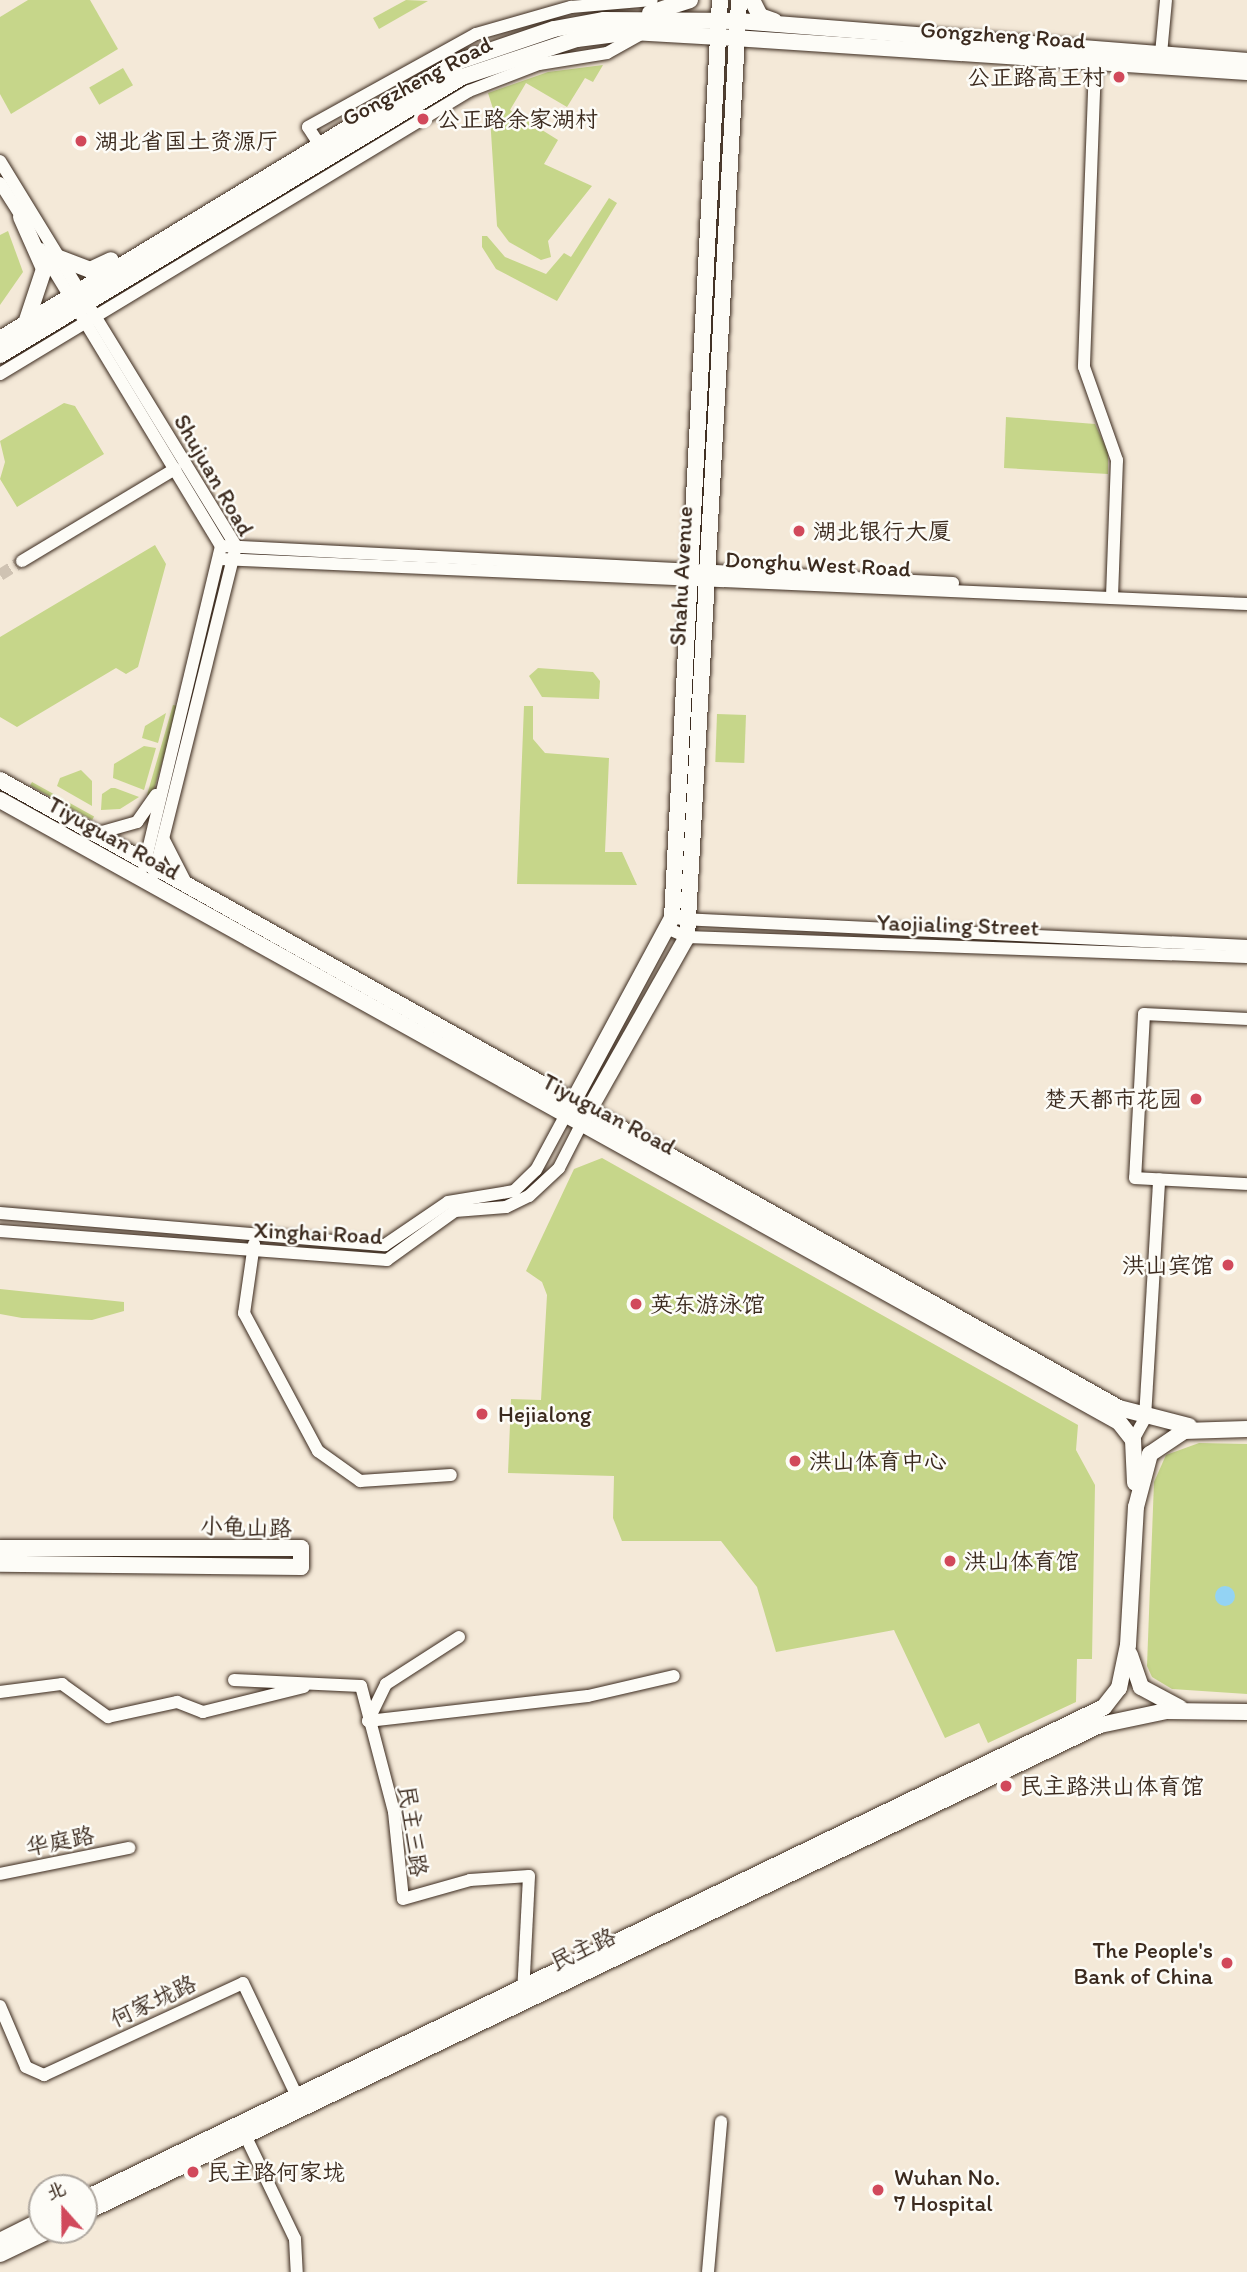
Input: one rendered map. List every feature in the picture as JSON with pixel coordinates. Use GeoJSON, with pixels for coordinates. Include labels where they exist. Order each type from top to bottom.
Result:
{"type":"FeatureCollection","features":[{"type":"Feature","properties":{"kind":"main road"},"geometry":{"type":"LineString","coordinates":[[626,19],[691,0]]}},
{"type":"Feature","properties":{"kind":"main road","name":"Shahu Avenue"},"geometry":{"type":"LineString","coordinates":[[697,575],[720,0]]}},
{"type":"Feature","properties":{"kind":"main road","name":"Shahu Avenue"},"geometry":{"type":"LineString","coordinates":[[564,1118],[676,922],[697,575],[739,0]]}},
{"type":"Feature","properties":{"kind":"main road"},"geometry":{"type":"LineString","coordinates":[[752,0],[762,18],[807,26]]}},
{"type":"Feature","properties":{"kind":"main road","name":"Gongzheng Road"},"geometry":{"type":"LineString","coordinates":[[0,339],[26,323],[82,307],[167,237],[319,144],[498,44],[576,24],[626,19],[719,29]]}},
{"type":"Feature","properties":{"kind":"main road","name":"Gongzheng Road"},"geometry":{"type":"LineString","coordinates":[[0,355],[481,68],[577,38],[807,26],[1247,61]]}},
{"type":"Feature","properties":{"kind":"main road","name":"Gongzheng Road"},"geometry":{"type":"LineString","coordinates":[[738,29],[1095,65],[1247,72]]}},
{"type":"Feature","properties":{"kind":"main road"},"geometry":{"type":"LineString","coordinates":[[22,217],[44,269],[26,323]]}},
{"type":"Feature","properties":{"kind":"main road"},"geometry":{"type":"LineString","coordinates":[[59,258],[95,269],[151,236],[167,237]]}},
{"type":"Feature","properties":{"kind":"main road","name":"Tiyuguan Road"},"geometry":{"type":"LineString","coordinates":[[0,780],[589,1111],[1145,1418],[1202,1427]]}},
{"type":"Feature","properties":{"kind":"main road","name":"Tiyuguan Road"},"geometry":{"type":"LineString","coordinates":[[0,800],[580,1127],[1108,1416],[1133,1440]]}},
{"type":"Feature","properties":{"kind":"main road","name":"Shahu Avenue"},"geometry":{"type":"LineString","coordinates":[[580,1127],[687,937],[676,922]]}},
{"type":"Feature","properties":{"kind":"main road"},"geometry":{"type":"LineString","coordinates":[[1136,1507],[1153,1450],[1176,1433],[1202,1427],[1247,1429]]}},
{"type":"Feature","properties":{"kind":"main road"},"geometry":{"type":"LineString","coordinates":[[1097,1719],[1119,1688],[1128,1645],[1136,1507],[1133,1440]]}},
{"type":"Feature","properties":{"kind":"main road","name":"小龟山路"},"geometry":{"type":"LineString","coordinates":[[0,1548],[301,1548],[301,1567],[0,1564]]}},
{"type":"Feature","properties":{"kind":"main road"},"geometry":{"type":"LineString","coordinates":[[1128,1645],[1141,1687],[1155,1699],[1191,1711]]}},
{"type":"Feature","properties":{"kind":"main road"},"geometry":{"type":"LineString","coordinates":[[1097,1719],[1191,1711],[1247,1712]]}},
{"type":"Feature","properties":{"kind":"main road","name":"民主路"},"geometry":{"type":"LineString","coordinates":[[98,2206],[523,1995],[1097,1719]]}},
{"type":"Feature","properties":{"kind":"main road","name":"民主路"},"geometry":{"type":"LineString","coordinates":[[98,2192],[297,2096],[523,1995]]}},
{"type":"Feature","properties":{"kind":"main road"},"geometry":{"type":"LineString","coordinates":[[0,2241],[28,2227]]}},
{"type":"Feature","properties":{"kind":"main road"},"geometry":{"type":"LineString","coordinates":[[0,2255],[28,2241]]}},
{"type":"Feature","properties":{"kind":"street"},"geometry":{"type":"LineString","coordinates":[[319,144],[308,127],[433,53],[498,25],[584,5],[652,0]]}},
{"type":"Feature","properties":{"kind":"street"},"geometry":{"type":"LineString","coordinates":[[1161,54],[1166,0]]}},
{"type":"Feature","properties":{"kind":"street"},"geometry":{"type":"LineString","coordinates":[[1095,65],[1084,367],[1117,460],[1112,594]]}},
{"type":"Feature","properties":{"kind":"street","name":"Shujuan Road"},"geometry":{"type":"LineString","coordinates":[[0,162],[59,258],[82,307],[220,552],[164,784],[146,881]]}},
{"type":"Feature","properties":{"kind":"street","name":"Shujuan Road"},"geometry":{"type":"LineString","coordinates":[[0,183],[82,307],[236,553],[164,838],[150,865]]}},
{"type":"Feature","properties":{"kind":"street"},"geometry":{"type":"LineString","coordinates":[[0,374],[82,307]]}},
{"type":"Feature","properties":{"kind":"street"},"geometry":{"type":"LineString","coordinates":[[23,561],[174,469]]}},
{"type":"Feature","properties":{"kind":"street","name":"Donghu West Road"},"geometry":{"type":"LineString","coordinates":[[220,552],[1247,598]]}},
{"type":"Feature","properties":{"kind":"street","name":"Donghu West Road"},"geometry":{"type":"LineString","coordinates":[[1112,594],[1247,604]]}},
{"type":"Feature","properties":{"kind":"street"},"geometry":{"type":"LineString","coordinates":[[95,834],[142,818],[164,784]]}},
{"type":"Feature","properties":{"kind":"street"},"geometry":{"type":"LineString","coordinates":[[164,838],[188,886]]}},
{"type":"Feature","properties":{"kind":"street","name":"Yaojialing Street"},"geometry":{"type":"LineString","coordinates":[[676,922],[1247,946]]}},
{"type":"Feature","properties":{"kind":"street","name":"Yaojialing Street"},"geometry":{"type":"LineString","coordinates":[[687,937],[1247,957]]}},
{"type":"Feature","properties":{"kind":"street"},"geometry":{"type":"LineString","coordinates":[[1247,1019],[1144,1014],[1135,1178],[1247,1184]]}},
{"type":"Feature","properties":{"kind":"street","name":"Xinghai Road"},"geometry":{"type":"LineString","coordinates":[[0,1213],[392,1243],[449,1202],[514,1191],[536,1170],[564,1118]]}},
{"type":"Feature","properties":{"kind":"street","name":"Xinghai Road"},"geometry":{"type":"LineString","coordinates":[[0,1231],[387,1260],[454,1211],[506,1207],[528,1196],[559,1168],[580,1127]]}},
{"type":"Feature","properties":{"kind":"street"},"geometry":{"type":"LineString","coordinates":[[1133,1440],[1145,1418],[1159,1179]]}},
{"type":"Feature","properties":{"kind":"street"},"geometry":{"type":"LineString","coordinates":[[255,1233],[244,1313],[318,1451],[360,1481],[451,1475]]}},
{"type":"Feature","properties":{"kind":"street"},"geometry":{"type":"LineString","coordinates":[[368,1721],[386,1684],[458,1637]]}},
{"type":"Feature","properties":{"kind":"street"},"geometry":{"type":"LineString","coordinates":[[368,1721],[588,1696],[674,1676]]}},
{"type":"Feature","properties":{"kind":"street"},"geometry":{"type":"LineString","coordinates":[[234,1680],[318,1684]]}},
{"type":"Feature","properties":{"kind":"street"},"geometry":{"type":"LineString","coordinates":[[0,1692],[62,1684],[108,1717],[177,1702],[203,1712],[318,1684]]}},
{"type":"Feature","properties":{"kind":"street","name":"民主三路"},"geometry":{"type":"LineString","coordinates":[[318,1684],[361,1686],[394,1812],[403,1899],[470,1880],[529,1876],[523,1995]]}},
{"type":"Feature","properties":{"kind":"street","name":"华庭路"},"geometry":{"type":"LineString","coordinates":[[0,1874],[128,1848]]}},
{"type":"Feature","properties":{"kind":"street","name":"何家垅路"},"geometry":{"type":"LineString","coordinates":[[0,2006],[26,2067],[44,2075],[243,1983],[297,2096]]}},
{"type":"Feature","properties":{"kind":"street"},"geometry":{"type":"LineString","coordinates":[[708,2272],[721,2122]]}},
{"type":"Feature","properties":{"kind":"street"},"geometry":{"type":"LineString","coordinates":[[245,2135],[295,2239],[297,2272]]}},
{"type":"Feature","properties":{"kind":"green space"},"geometry":{"type":"Polygon","coordinates":[[[28,0],[90,0],[118,49],[11,114],[0,94],[0,17],[28,0]]]}},
{"type":"Feature","properties":{"kind":"green space"},"geometry":{"type":"Polygon","coordinates":[[[406,0],[428,1],[379,29],[373,18],[406,0]]]}},
{"type":"Feature","properties":{"kind":"green space"},"geometry":{"type":"Polygon","coordinates":[[[603,65],[593,82],[585,78],[567,107],[526,83],[510,110],[558,140],[544,164],[592,186],[548,241],[551,257],[541,260],[509,242],[497,226],[490,117],[495,115],[488,93],[548,72],[603,65]]]}},
{"type":"Feature","properties":{"kind":"green space"},"geometry":{"type":"Polygon","coordinates":[[[123,68],[133,85],[99,105],[89,88],[123,68]]]}},
{"type":"Feature","properties":{"kind":"green space"},"geometry":{"type":"Polygon","coordinates":[[[609,198],[617,203],[557,301],[496,269],[482,247],[482,236],[487,236],[505,257],[546,274],[564,253],[571,257],[609,198]]]}},
{"type":"Feature","properties":{"kind":"green space"},"geometry":{"type":"Polygon","coordinates":[[[8,231],[23,272],[0,305],[0,235],[8,231]]]}},
{"type":"Feature","properties":{"kind":"green space"},"geometry":{"type":"Polygon","coordinates":[[[64,403],[75,406],[104,454],[17,507],[0,479],[5,462],[0,441],[64,403]]]}},
{"type":"Feature","properties":{"kind":"green space"},"geometry":{"type":"Polygon","coordinates":[[[1006,417],[1095,424],[1108,452],[1108,474],[1004,468],[1006,417]]]}},
{"type":"Feature","properties":{"kind":"green space"},"geometry":{"type":"Polygon","coordinates":[[[155,545],[166,564],[138,667],[126,674],[116,668],[17,727],[0,717],[0,637],[155,545]]]}},
{"type":"Feature","properties":{"kind":"green space"},"geometry":{"type":"Polygon","coordinates":[[[538,668],[593,672],[600,681],[599,699],[542,697],[529,676],[538,668]]]}},
{"type":"Feature","properties":{"kind":"green space"},"geometry":{"type":"Polygon","coordinates":[[[173,705],[179,706],[152,796],[147,795],[173,705]]]}},
{"type":"Feature","properties":{"kind":"green space"},"geometry":{"type":"Polygon","coordinates":[[[524,706],[533,706],[533,739],[545,753],[609,758],[605,852],[622,852],[637,885],[517,884],[524,706]]]}},
{"type":"Feature","properties":{"kind":"green space"},"geometry":{"type":"Polygon","coordinates":[[[166,713],[158,743],[142,738],[145,726],[166,713]]]}},
{"type":"Feature","properties":{"kind":"green space"},"geometry":{"type":"Polygon","coordinates":[[[717,714],[746,715],[744,763],[715,762],[717,714]]]}},
{"type":"Feature","properties":{"kind":"green space"},"geometry":{"type":"Polygon","coordinates":[[[144,746],[156,748],[144,790],[113,778],[114,764],[144,746]]]}},
{"type":"Feature","properties":{"kind":"green space"},"geometry":{"type":"Polygon","coordinates":[[[81,770],[92,781],[92,806],[57,786],[60,778],[81,770]]]}},
{"type":"Feature","properties":{"kind":"green space"},"geometry":{"type":"Polygon","coordinates":[[[32,782],[94,816],[92,820],[30,785],[32,782]]]}},
{"type":"Feature","properties":{"kind":"green space"},"geometry":{"type":"Polygon","coordinates":[[[111,788],[139,797],[120,809],[101,810],[102,794],[111,788]]]}},
{"type":"Feature","properties":{"kind":"green space","name":"洪山体育中心"},"geometry":{"type":"Polygon","coordinates":[[[602,1158],[1078,1425],[1076,1450],[1095,1485],[1092,1659],[1077,1659],[1076,1702],[988,1743],[979,1723],[945,1738],[894,1630],[776,1652],[757,1587],[721,1541],[622,1541],[613,1518],[614,1476],[508,1473],[511,1399],[541,1400],[547,1295],[542,1282],[526,1271],[574,1169],[602,1158]]]}},
{"type":"Feature","properties":{"kind":"green space"},"geometry":{"type":"Polygon","coordinates":[[[0,1289],[124,1302],[124,1311],[92,1320],[22,1318],[0,1314],[0,1289]]]}},
{"type":"Feature","properties":{"kind":"green space"},"geometry":{"type":"Polygon","coordinates":[[[1199,1443],[1247,1444],[1247,1694],[1172,1689],[1152,1677],[1147,1666],[1154,1482],[1166,1455],[1199,1443]]]}},
{"type":"Feature","properties":{"kind":"water"},"geometry":{"type":"Polygon","coordinates":[[[1225,1586],[1232,1589],[1235,1596],[1232,1603],[1225,1606],[1218,1603],[1215,1596],[1218,1589],[1225,1586]]]}},
{"type":"Feature","properties":{"kind":"tunnel"},"geometry":{"type":"LineString","coordinates":[[0,575],[22,561]]}},
{"type":"Feature","properties":{"kind":"place","name":"公正路高王村"},"geometry":{"type":"Point","coordinates":[1119,77]}},
{"type":"Feature","properties":{"kind":"place","name":"公正路余家湖村"},"geometry":{"type":"Point","coordinates":[423,119]}},
{"type":"Feature","properties":{"kind":"place","name":"湖北省国土资源厅"},"geometry":{"type":"Point","coordinates":[81,141]}},
{"type":"Feature","properties":{"kind":"place","name":"湖北银行大厦"},"geometry":{"type":"Point","coordinates":[799,531]}},
{"type":"Feature","properties":{"kind":"place","name":"楚天都市花园"},"geometry":{"type":"Point","coordinates":[1196,1099]}},
{"type":"Feature","properties":{"kind":"place","name":"洪山宾馆"},"geometry":{"type":"Point","coordinates":[1228,1265]}},
{"type":"Feature","properties":{"kind":"place","name":"英东游泳馆"},"geometry":{"type":"Point","coordinates":[636,1304]}},
{"type":"Feature","properties":{"kind":"place","name":"Hejialong"},"geometry":{"type":"Point","coordinates":[482,1414]}},
{"type":"Feature","properties":{"kind":"place","name":"洪山体育中心"},"geometry":{"type":"Point","coordinates":[795,1461]}},
{"type":"Feature","properties":{"kind":"place","name":"洪山体育馆"},"geometry":{"type":"Point","coordinates":[950,1561]}},
{"type":"Feature","properties":{"kind":"place","name":"民主路洪山体育馆"},"geometry":{"type":"Point","coordinates":[1006,1786]}},
{"type":"Feature","properties":{"kind":"place","name":"The People's Bank of China"},"geometry":{"type":"Point","coordinates":[1227,1963]}},
{"type":"Feature","properties":{"kind":"place","name":"民主路何家垅"},"geometry":{"type":"Point","coordinates":[193,2172]}},
{"type":"Feature","properties":{"kind":"place","name":"Wuhan No. 7 Hospital"},"geometry":{"type":"Point","coordinates":[878,2190]}}]}
